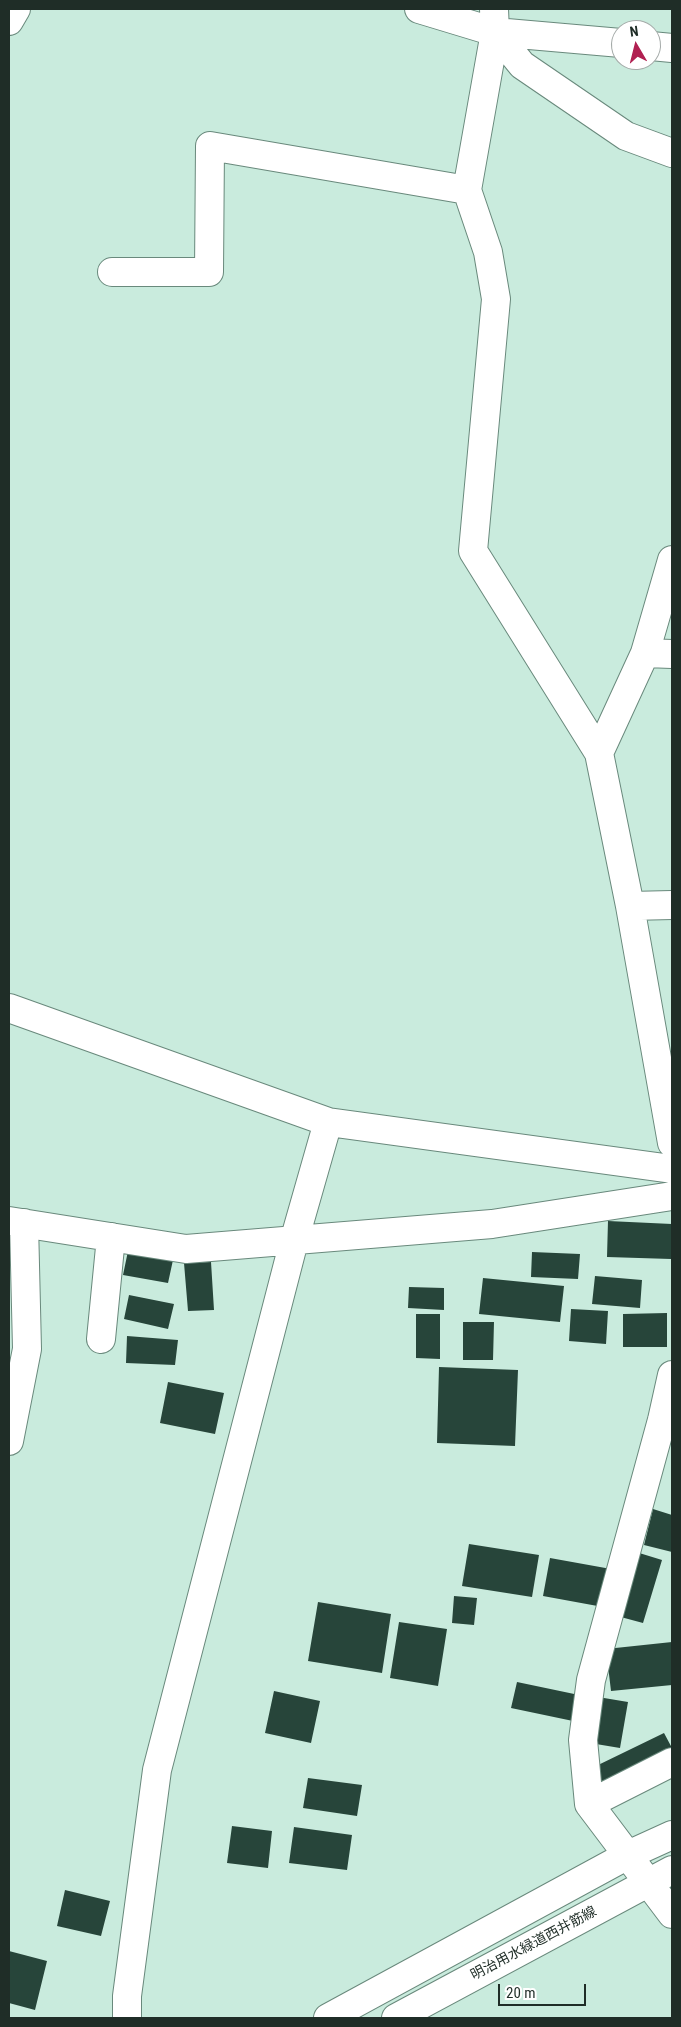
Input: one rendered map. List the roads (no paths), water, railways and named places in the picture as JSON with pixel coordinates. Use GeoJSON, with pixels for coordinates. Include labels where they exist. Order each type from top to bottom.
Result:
{"type":"FeatureCollection","features":[{"type":"Feature","properties":{"kind":"street"},"geometry":{"type":"LineString","coordinates":[[9,21],[16,9]]}},
{"type":"Feature","properties":{"kind":"street"},"geometry":{"type":"LineString","coordinates":[[419,9],[494,20],[611,42]]}},
{"type":"Feature","properties":{"kind":"street"},"geometry":{"type":"LineString","coordinates":[[494,20],[522,65],[626,136],[672,153]]}},
{"type":"Feature","properties":{"kind":"street"},"geometry":{"type":"LineString","coordinates":[[494,20],[467,190],[488,252],[496,299],[473,551],[599,753],[630,906],[672,1143]]}},
{"type":"Feature","properties":{"kind":"street"},"geometry":{"type":"LineString","coordinates":[[112,272],[208,272],[210,146],[467,190]]}},
{"type":"Feature","properties":{"kind":"street"},"geometry":{"type":"LineString","coordinates":[[599,753],[644,653],[672,560]]}},
{"type":"Feature","properties":{"kind":"street"},"geometry":{"type":"LineString","coordinates":[[644,653],[672,654]]}},
{"type":"Feature","properties":{"kind":"street"},"geometry":{"type":"LineString","coordinates":[[630,906],[672,905]]}},
{"type":"Feature","properties":{"kind":"street"},"geometry":{"type":"LineString","coordinates":[[9,1008],[328,1122],[672,1169]]}},
{"type":"Feature","properties":{"kind":"street"},"geometry":{"type":"LineString","coordinates":[[127,2018],[127,1996],[157,1770],[294,1241],[328,1122]]}},
{"type":"Feature","properties":{"kind":"street"},"geometry":{"type":"LineString","coordinates":[[9,1441],[27,1349],[17,1222],[186,1249],[492,1224],[672,1196]]}},
{"type":"Feature","properties":{"kind":"street"},"geometry":{"type":"LineString","coordinates":[[101,1339],[111,1237]]}},
{"type":"Feature","properties":{"kind":"street"},"geometry":{"type":"LineString","coordinates":[[672,1375],[667,1420],[590,1680],[583,1740],[589,1804],[672,1914]]}},
{"type":"Feature","properties":{"kind":"street"},"geometry":{"type":"LineString","coordinates":[[589,1804],[672,1762]]}},
{"type":"Feature","properties":{"kind":"street"},"geometry":{"type":"LineString","coordinates":[[328,2018],[638,1870],[672,1835]]}},
{"type":"Feature","properties":{"kind":"street","name":"明治用水緑道西井筋線"},"geometry":{"type":"LineString","coordinates":[[396,2018],[638,1870],[672,1870]]}}]}
